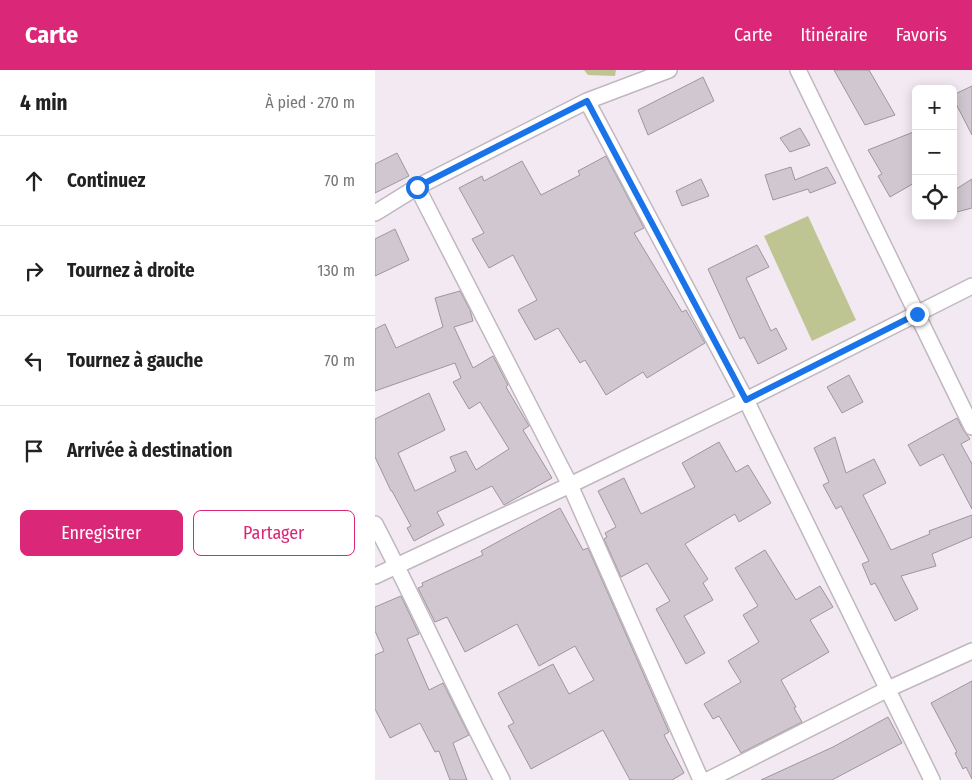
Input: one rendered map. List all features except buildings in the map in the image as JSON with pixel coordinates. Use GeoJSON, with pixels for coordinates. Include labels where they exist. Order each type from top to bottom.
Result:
{"type":"FeatureCollection","features":[{"type":"Feature","properties":{"kind":"street"},"geometry":{"type":"LineString","coordinates":[[375,213],[417,187],[587,101],[669,70]]}},
{"type":"Feature","properties":{"kind":"street"},"geometry":{"type":"LineString","coordinates":[[798,70],[972,426]]}},
{"type":"Feature","properties":{"kind":"street"},"geometry":{"type":"LineString","coordinates":[[587,101],[746,400],[932,780]]}},
{"type":"Feature","properties":{"kind":"street"},"geometry":{"type":"LineString","coordinates":[[417,187],[570,485],[701,780]]}},
{"type":"Feature","properties":{"kind":"street"},"geometry":{"type":"LineString","coordinates":[[375,576],[746,400],[972,286]]}},
{"type":"Feature","properties":{"kind":"street"},"geometry":{"type":"LineString","coordinates":[[375,524],[467,713],[502,780]]}},
{"type":"Feature","properties":{"kind":"street"},"geometry":{"type":"LineString","coordinates":[[708,780],[888,689],[972,651]]}},
{"type":"Feature","properties":{"kind":"green space"},"geometry":{"type":"Polygon","coordinates":[[[584,70],[616,70],[615,76],[588,75],[584,70]]]}},
{"type":"Feature","properties":{"kind":"green space"},"geometry":{"type":"Polygon","coordinates":[[[808,216],[856,320],[812,341],[764,236],[808,216]]]}},
{"type":"Feature","properties":{"kind":"route"},"geometry":{"type":"LineString","coordinates":[[417,187],[587,101],[746,400],[917,314]]}}]}
